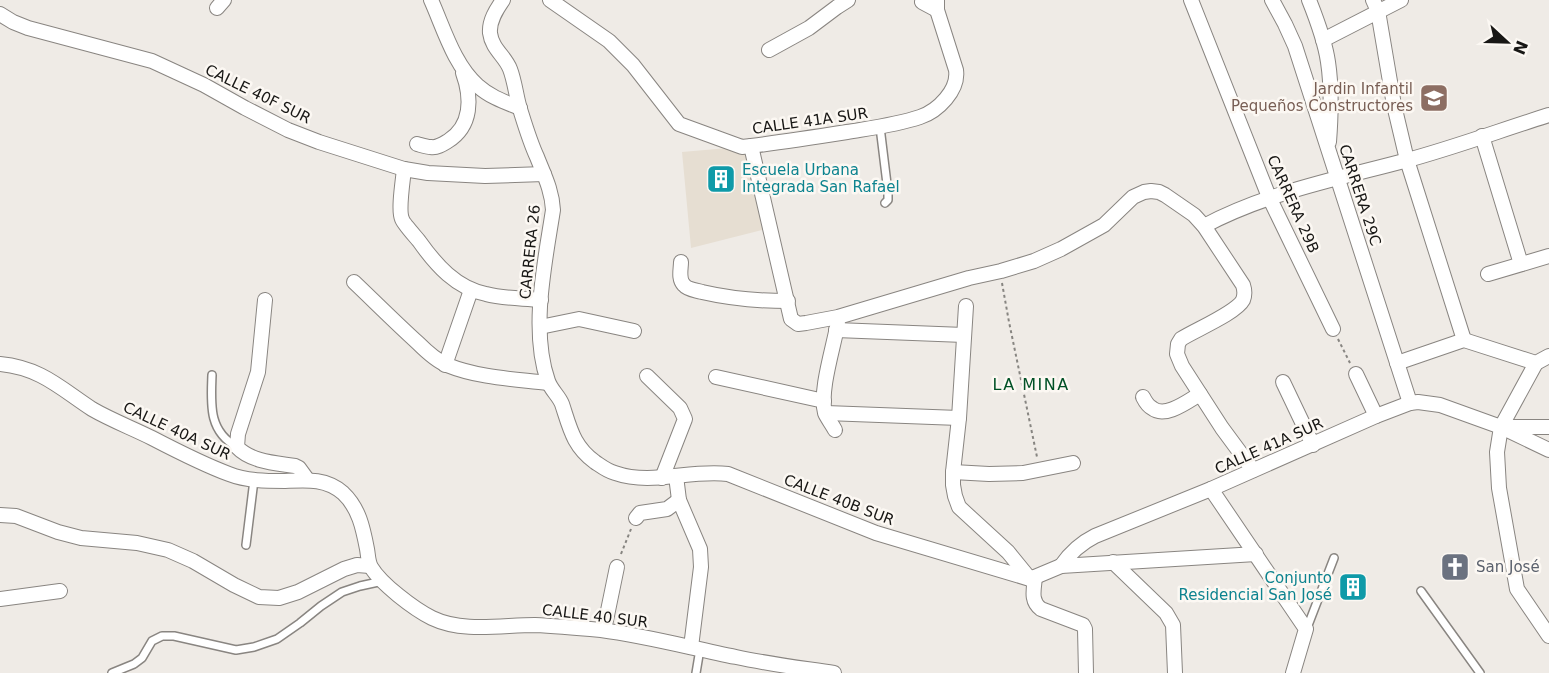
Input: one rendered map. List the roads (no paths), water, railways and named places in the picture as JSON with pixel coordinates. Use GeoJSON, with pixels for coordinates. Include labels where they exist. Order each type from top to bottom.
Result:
{"type":"FeatureCollection","features":[{"type":"Feature","properties":{"kind":"street"},"geometry":{"type":"LineString","coordinates":[[417,144],[429,147],[438,146],[450,140],[463,127],[468,112],[468,90],[460,65],[431,0]]}},
{"type":"Feature","properties":{"kind":"street","name":"CARRERA 26"},"geometry":{"type":"LineString","coordinates":[[503,0],[495,12],[489,32],[492,44],[510,68],[520,108],[551,193],[553,210],[541,282],[540,327],[548,383],[561,401],[577,446],[603,468]]}},
{"type":"Feature","properties":{"kind":"street","name":"CALLE 41A SUR"},"geometry":{"type":"LineString","coordinates":[[550,0],[609,41],[633,65],[679,124],[742,147],[880,127],[922,117],[944,102],[954,88],[957,78],[937,5]]}},
{"type":"Feature","properties":{"kind":"street","name":"CARRERA 29B"},"geometry":{"type":"LineString","coordinates":[[1191,0],[1269,197],[1333,329]]}},
{"type":"Feature","properties":{"kind":"street","name":"CARRERA 29C"},"geometry":{"type":"LineString","coordinates":[[1272,0],[1295,46],[1410,403]]}},
{"type":"Feature","properties":{"kind":"street"},"geometry":{"type":"LineString","coordinates":[[1309,0],[1329,63],[1331,114],[1329,150]]}},
{"type":"Feature","properties":{"kind":"street"},"geometry":{"type":"LineString","coordinates":[[1323,40],[1376,5],[1401,0]]}},
{"type":"Feature","properties":{"kind":"street"},"geometry":{"type":"LineString","coordinates":[[769,50],[809,28],[840,2]]}},
{"type":"Feature","properties":{"kind":"street"},"geometry":{"type":"LineString","coordinates":[[921,2],[937,5]]}},
{"type":"Feature","properties":{"kind":"street"},"geometry":{"type":"LineString","coordinates":[[1376,5],[1394,105],[1407,160],[1464,340]]}},
{"type":"Feature","properties":{"kind":"street","name":"CALLE 40F SUR"},"geometry":{"type":"LineString","coordinates":[[0,14],[28,28],[152,61],[288,130],[404,169],[428,174],[485,176],[544,174]]}},
{"type":"Feature","properties":{"kind":"street"},"geometry":{"type":"LineString","coordinates":[[460,65],[477,86],[520,108]]}},
{"type":"Feature","properties":{"kind":"street"},"geometry":{"type":"LineString","coordinates":[[1204,226],[1234,210],[1269,197],[1407,160],[1549,115]]}},
{"type":"Feature","properties":{"kind":"street"},"geometry":{"type":"LineString","coordinates":[[1482,136],[1521,264]]}},
{"type":"Feature","properties":{"kind":"street"},"geometry":{"type":"LineString","coordinates":[[751,147],[791,319],[798,324],[837,323],[964,334]]}},
{"type":"Feature","properties":{"kind":"street"},"geometry":{"type":"LineString","coordinates":[[404,169],[402,221],[447,274],[471,290],[486,295],[541,300]]}},
{"type":"Feature","properties":{"kind":"street"},"geometry":{"type":"LineString","coordinates":[[837,323],[969,278],[1034,261],[1104,225],[1133,197],[1151,190],[1159,192],[1181,205],[1204,226],[1243,285],[1244,297],[1241,303],[1181,339],[1177,354],[1182,366],[1222,428],[1253,470]]}},
{"type":"Feature","properties":{"kind":"street"},"geometry":{"type":"LineString","coordinates":[[1488,274],[1549,256]]}},
{"type":"Feature","properties":{"kind":"street"},"geometry":{"type":"LineString","coordinates":[[681,262],[681,281],[689,289],[756,301],[788,301]]}},
{"type":"Feature","properties":{"kind":"street"},"geometry":{"type":"LineString","coordinates":[[354,282],[404,331],[445,365],[489,376],[548,383]]}},
{"type":"Feature","properties":{"kind":"street"},"geometry":{"type":"LineString","coordinates":[[445,365],[471,290]]}},
{"type":"Feature","properties":{"kind":"street"},"geometry":{"type":"LineString","coordinates":[[265,300],[258,372],[238,434],[237,447],[254,458],[295,466],[307,479]]}},
{"type":"Feature","properties":{"kind":"street"},"geometry":{"type":"LineString","coordinates":[[966,306],[953,472],[955,496],[960,507],[1033,578],[1036,605],[1083,625],[1086,673]]}},
{"type":"Feature","properties":{"kind":"street"},"geometry":{"type":"LineString","coordinates":[[540,327],[579,319],[634,331]]}},
{"type":"Feature","properties":{"kind":"street"},"geometry":{"type":"LineString","coordinates":[[835,430],[825,407],[827,372],[837,323]]}},
{"type":"Feature","properties":{"kind":"street"},"geometry":{"type":"LineString","coordinates":[[1397,363],[1464,340],[1536,363]]}},
{"type":"Feature","properties":{"kind":"street"},"geometry":{"type":"LineString","coordinates":[[1549,356],[1536,363],[1501,427],[1497,452],[1499,488],[1517,589],[1549,636]]}},
{"type":"Feature","properties":{"kind":"street","name":"CALLE 40A SUR"},"geometry":{"type":"LineString","coordinates":[[0,364],[25,369],[47,377],[92,409],[209,466],[236,476],[254,480],[307,479],[335,487],[354,507],[362,523],[370,566]]}},
{"type":"Feature","properties":{"kind":"street"},"geometry":{"type":"LineString","coordinates":[[1356,374],[1376,416]]}},
{"type":"Feature","properties":{"kind":"street"},"geometry":{"type":"LineString","coordinates":[[647,376],[680,408],[685,419],[669,477],[700,549],[701,567],[695,648]]}},
{"type":"Feature","properties":{"kind":"street"},"geometry":{"type":"LineString","coordinates":[[716,377],[825,407],[958,418]]}},
{"type":"Feature","properties":{"kind":"street"},"geometry":{"type":"LineString","coordinates":[[1283,382],[1312,445]]}},
{"type":"Feature","properties":{"kind":"street"},"geometry":{"type":"LineString","coordinates":[[1143,397],[1150,408],[1166,412],[1200,394]]}},
{"type":"Feature","properties":{"kind":"street","name":"CALLE 41A SUR"},"geometry":{"type":"LineString","coordinates":[[1061,566],[1072,552],[1087,540],[1410,403],[1440,405],[1501,427]]}},
{"type":"Feature","properties":{"kind":"street"},"geometry":{"type":"LineString","coordinates":[[1501,427],[1549,427]]}},
{"type":"Feature","properties":{"kind":"street"},"geometry":{"type":"LineString","coordinates":[[1501,427],[1549,450]]}},
{"type":"Feature","properties":{"kind":"street"},"geometry":{"type":"LineString","coordinates":[[953,472],[1023,473],[1073,463]]}},
{"type":"Feature","properties":{"kind":"street","name":"CALLE 40B SUR"},"geometry":{"type":"LineString","coordinates":[[603,468],[614,473],[645,478],[714,472],[728,474],[876,533],[1033,578]]}},
{"type":"Feature","properties":{"kind":"street"},"geometry":{"type":"LineString","coordinates":[[1211,489],[1306,629],[1293,673]]}},
{"type":"Feature","properties":{"kind":"street"},"geometry":{"type":"LineString","coordinates":[[636,518],[640,513],[667,509],[679,500]]}},
{"type":"Feature","properties":{"kind":"street"},"geometry":{"type":"LineString","coordinates":[[0,515],[16,516],[81,538],[137,543],[168,550],[259,597],[279,598],[298,592],[344,569],[357,565],[370,566]]}},
{"type":"Feature","properties":{"kind":"street"},"geometry":{"type":"LineString","coordinates":[[1033,578],[1061,566],[1256,554]]}},
{"type":"Feature","properties":{"kind":"street"},"geometry":{"type":"LineString","coordinates":[[1113,562],[1166,613],[1173,625],[1175,673]]}},
{"type":"Feature","properties":{"kind":"street","name":"CALLE 40 SUR"},"geometry":{"type":"LineString","coordinates":[[370,566],[383,581],[410,604],[434,619],[456,625],[535,625],[604,630],[783,669],[834,673]]}},
{"type":"Feature","properties":{"kind":"street"},"geometry":{"type":"LineString","coordinates":[[604,630],[617,567]]}},
{"type":"Feature","properties":{"kind":"street"},"geometry":{"type":"LineString","coordinates":[[0,599],[60,591]]}},
{"type":"Feature","properties":{"kind":"lane"},"geometry":{"type":"LineString","coordinates":[[880,127],[888,192],[888,200],[885,203]]}},
{"type":"Feature","properties":{"kind":"lane"},"geometry":{"type":"LineString","coordinates":[[212,375],[212,413],[215,424],[221,435],[237,447]]}},
{"type":"Feature","properties":{"kind":"lane"},"geometry":{"type":"LineString","coordinates":[[246,545],[254,480]]}},
{"type":"Feature","properties":{"kind":"lane"},"geometry":{"type":"LineString","coordinates":[[1306,629],[1334,558]]}},
{"type":"Feature","properties":{"kind":"lane"},"geometry":{"type":"LineString","coordinates":[[112,673],[134,664],[142,658],[152,641],[162,636],[174,636],[236,650],[254,647],[277,639],[342,592],[383,581]]}},
{"type":"Feature","properties":{"kind":"lane"},"geometry":{"type":"LineString","coordinates":[[1421,591],[1480,673]]}},
{"type":"Feature","properties":{"kind":"lane"},"geometry":{"type":"LineString","coordinates":[[695,648],[696,673]]}},
{"type":"Feature","properties":{"kind":"place","name":"Jardin Infantil Pequeños Constructores"},"geometry":{"type":"Point","coordinates":[1434,98]}},
{"type":"Feature","properties":{"kind":"place","name":"Escuela Urbana Integrada San Rafael"},"geometry":{"type":"Point","coordinates":[721,179]}},
{"type":"Feature","properties":{"kind":"place","name":"San José"},"geometry":{"type":"Point","coordinates":[1455,567]}},
{"type":"Feature","properties":{"kind":"place","name":"Conjunto Residencial San José"},"geometry":{"type":"Point","coordinates":[1353,587]}},
{"type":"Feature","properties":{"kind":"district","name":"LA MINA"},"geometry":{"type":"Point","coordinates":[1031,384]}}]}
